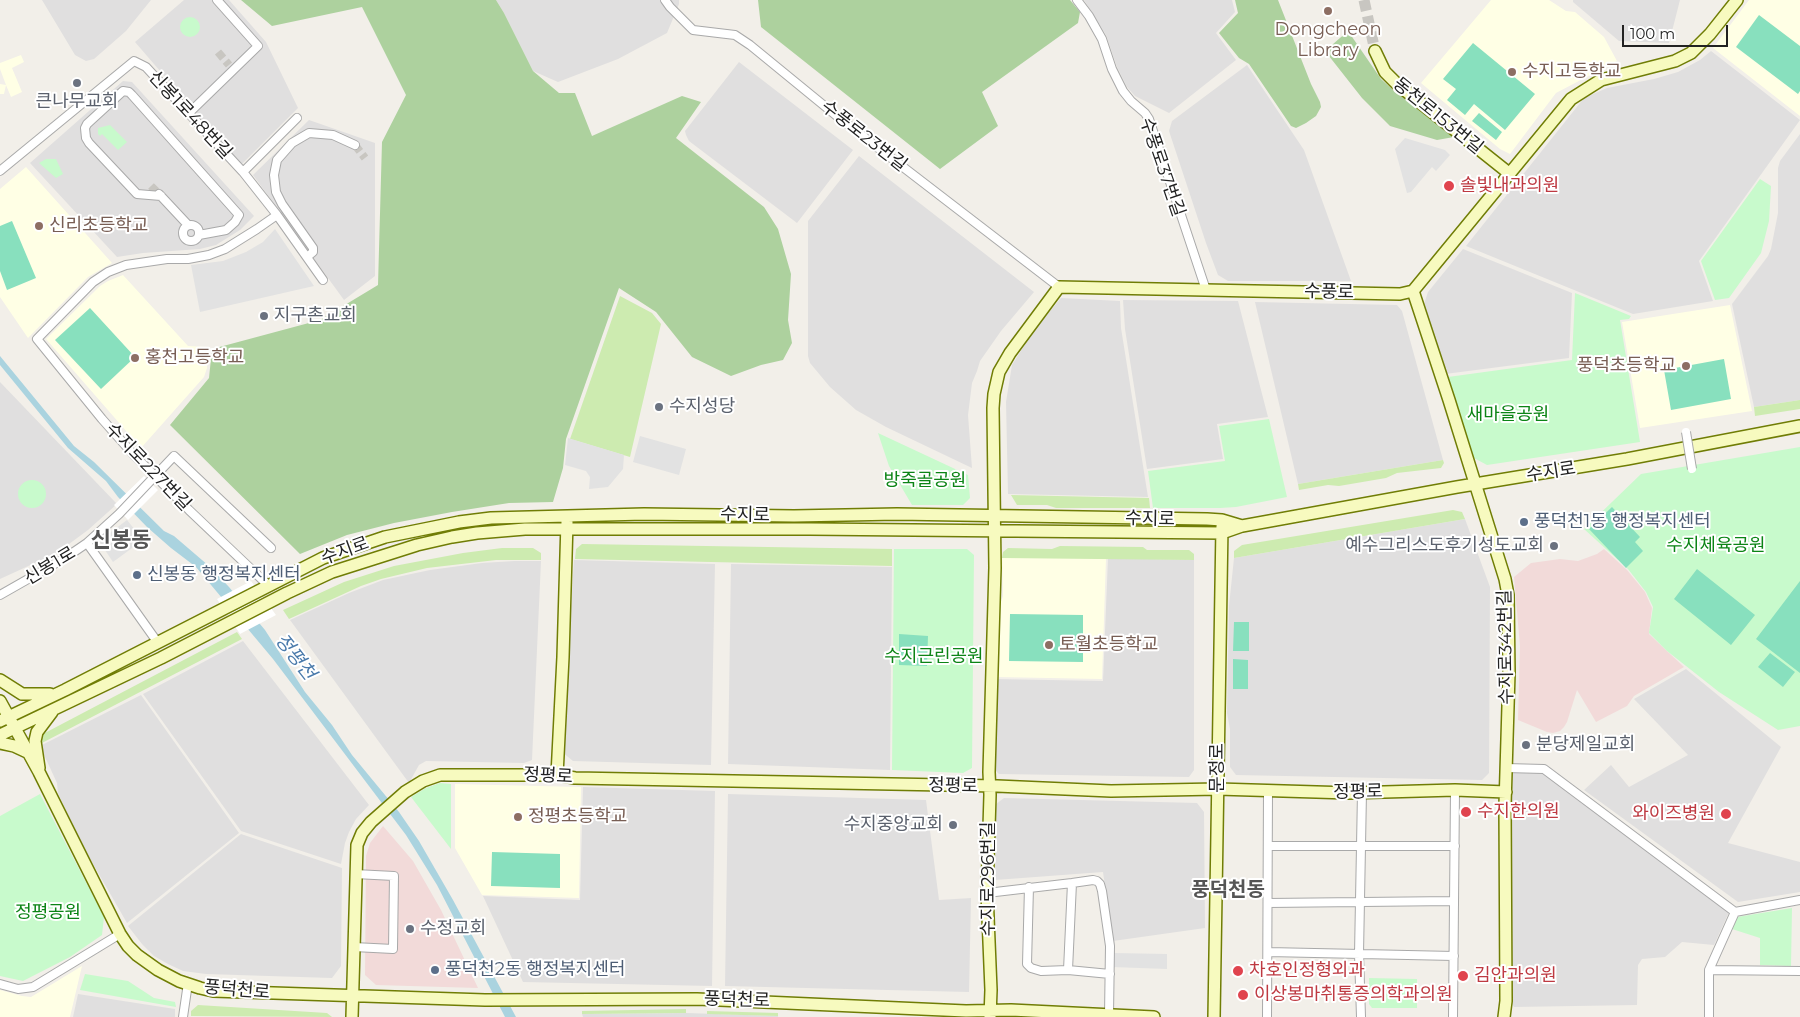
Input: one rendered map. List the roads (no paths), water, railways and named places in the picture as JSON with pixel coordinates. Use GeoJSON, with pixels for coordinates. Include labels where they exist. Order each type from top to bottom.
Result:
{"type":"FeatureCollection","features":[{"type":"Feature","properties":{"kind":"street"},"geometry":{"type":"LineString","coordinates":[[189,113],[232,67],[258,46],[217,0]]}},
{"type":"Feature","properties":{"kind":"street","name":"수풍로23번길"},"geometry":{"type":"LineString","coordinates":[[665,0],[693,30],[735,34],[838,117],[1059,287]]}},
{"type":"Feature","properties":{"kind":"street","name":"수풍로37번길"},"geometry":{"type":"LineString","coordinates":[[1077,0],[1102,39],[1112,69],[1123,91],[1149,118],[1206,290]]}},
{"type":"Feature","properties":{"kind":"street"},"geometry":{"type":"LineString","coordinates":[[1413,291],[1510,174],[1558,112],[1575,95],[1594,83],[1609,77],[1675,61],[1691,53],[1710,34],[1737,0]]}},
{"type":"Feature","properties":{"kind":"street","name":"동천로153번길"},"geometry":{"type":"LineString","coordinates":[[1375,51],[1385,72],[1397,84],[1510,174]]}},
{"type":"Feature","properties":{"kind":"street","name":"신봉1로48번길"},"geometry":{"type":"LineString","coordinates":[[0,171],[134,60],[146,67],[243,172],[277,215],[323,280]]}},
{"type":"Feature","properties":{"kind":"street"},"geometry":{"type":"LineString","coordinates":[[188,226],[159,195],[137,194],[86,138],[85,128],[87,124],[123,91],[129,92],[239,215],[235,222],[226,230],[199,235],[196,239],[186,239],[184,229],[188,226],[196,226],[199,230],[199,235]]}},
{"type":"Feature","properties":{"kind":"street"},"geometry":{"type":"LineString","coordinates":[[243,172],[297,118]]}},
{"type":"Feature","properties":{"kind":"street"},"geometry":{"type":"LineString","coordinates":[[307,257],[313,252],[313,248],[282,204],[276,192],[274,175],[277,160],[292,142],[309,134],[333,135],[354,145]]}},
{"type":"Feature","properties":{"kind":"street"},"geometry":{"type":"LineString","coordinates":[[191,240],[191,258],[225,249],[277,215]]}},
{"type":"Feature","properties":{"kind":"street","name":"수지로227번길"},"geometry":{"type":"LineString","coordinates":[[191,258],[167,259],[126,265],[108,272],[93,282],[37,339],[102,419],[154,476],[245,564],[265,588]]}},
{"type":"Feature","properties":{"kind":"street"},"geometry":{"type":"LineString","coordinates":[[994,531],[993,408],[999,372],[1010,353],[1059,287]]}},
{"type":"Feature","properties":{"kind":"street","name":"수풍로"},"geometry":{"type":"LineString","coordinates":[[1059,287],[1400,294],[1413,291]]}},
{"type":"Feature","properties":{"kind":"street","name":"수지로342번길"},"geometry":{"type":"LineString","coordinates":[[1413,291],[1449,400],[1508,595],[1506,1001],[1504,1017]]}},
{"type":"Feature","properties":{"kind":"street","name":"수지로"},"geometry":{"type":"LineString","coordinates":[[57,707],[161,658],[332,572],[417,545],[477,533],[525,530],[703,529],[1222,533],[1242,526],[1474,484],[1627,459],[1800,426]]}},
{"type":"Feature","properties":{"kind":"street"},"geometry":{"type":"LineString","coordinates":[[1686,432],[1692,469]]}},
{"type":"Feature","properties":{"kind":"street"},"geometry":{"type":"LineString","coordinates":[[154,476],[174,456],[271,548]]}},
{"type":"Feature","properties":{"kind":"street","name":"신봉1로"},"geometry":{"type":"LineString","coordinates":[[0,595],[88,543],[119,514],[154,476]]}},
{"type":"Feature","properties":{"kind":"street","name":"수지로"},"geometry":{"type":"LineString","coordinates":[[158,643],[323,558],[386,537],[491,518],[644,514],[794,516],[994,515],[1222,520],[1242,526]]}},
{"type":"Feature","properties":{"kind":"street"},"geometry":{"type":"LineString","coordinates":[[557,775],[567,516]]}},
{"type":"Feature","properties":{"kind":"street","name":"문정로"},"geometry":{"type":"LineString","coordinates":[[1214,1017],[1222,520]]}},
{"type":"Feature","properties":{"kind":"street","name":"수지로296번길"},"geometry":{"type":"LineString","coordinates":[[990,1014],[987,893],[995,568],[994,531]]}},
{"type":"Feature","properties":{"kind":"street"},"geometry":{"type":"LineString","coordinates":[[4,719],[158,643],[88,543]]}},
{"type":"Feature","properties":{"kind":"street"},"geometry":{"type":"LineString","coordinates":[[0,680],[22,694],[57,694]]}},
{"type":"Feature","properties":{"kind":"street"},"geometry":{"type":"LineString","coordinates":[[0,701],[4,719],[14,728]]}},
{"type":"Feature","properties":{"kind":"street"},"geometry":{"type":"LineString","coordinates":[[0,735],[57,707]]}},
{"type":"Feature","properties":{"kind":"street"},"geometry":{"type":"LineString","coordinates":[[39,772],[35,741],[37,732],[45,719],[57,707]]}},
{"type":"Feature","properties":{"kind":"street","name":"풍덕천로"},"geometry":{"type":"LineString","coordinates":[[14,728],[39,772],[120,934],[128,946],[158,970],[213,991],[484,1000],[697,999],[966,1011],[990,1014],[1011,1010],[1154,1017]]}},
{"type":"Feature","properties":{"kind":"street"},"geometry":{"type":"LineString","coordinates":[[0,743],[14,746],[28,753]]}},
{"type":"Feature","properties":{"kind":"street"},"geometry":{"type":"LineString","coordinates":[[1506,768],[1544,769],[1735,912],[1800,900]]}},
{"type":"Feature","properties":{"kind":"street","name":"정평로"},"geometry":{"type":"LineString","coordinates":[[355,874],[357,845],[366,828],[404,792],[423,781],[440,775],[557,775],[575,778],[1111,791],[1218,789],[1506,792]]}},
{"type":"Feature","properties":{"kind":"street"},"geometry":{"type":"LineString","coordinates":[[1453,1017],[1455,790]]}},
{"type":"Feature","properties":{"kind":"street"},"geometry":{"type":"LineString","coordinates":[[1267,1017],[1268,791]]}},
{"type":"Feature","properties":{"kind":"street"},"geometry":{"type":"LineString","coordinates":[[1361,1017],[1359,954],[1362,792]]}},
{"type":"Feature","properties":{"kind":"street"},"geometry":{"type":"LineString","coordinates":[[1268,846],[1455,846]]}},
{"type":"Feature","properties":{"kind":"street"},"geometry":{"type":"LineString","coordinates":[[352,1017],[355,874],[394,876],[393,949],[354,947]]}},
{"type":"Feature","properties":{"kind":"street"},"geometry":{"type":"LineString","coordinates":[[987,893],[1093,880],[1100,884],[1110,946],[1109,1015]]}},
{"type":"Feature","properties":{"kind":"street"},"geometry":{"type":"LineString","coordinates":[[1068,970],[1072,884]]}},
{"type":"Feature","properties":{"kind":"street"},"geometry":{"type":"LineString","coordinates":[[1029,887],[1027,964],[1031,968],[1041,971],[1068,970],[1110,974]]}},
{"type":"Feature","properties":{"kind":"street"},"geometry":{"type":"LineString","coordinates":[[1268,903],[1454,901]]}},
{"type":"Feature","properties":{"kind":"street"},"geometry":{"type":"LineString","coordinates":[[1709,1017],[1709,970],[1735,912]]}},
{"type":"Feature","properties":{"kind":"street"},"geometry":{"type":"LineString","coordinates":[[0,984],[18,989],[33,987],[120,934]]}},
{"type":"Feature","properties":{"kind":"street"},"geometry":{"type":"LineString","coordinates":[[1268,952],[1454,956]]}},
{"type":"Feature","properties":{"kind":"street"},"geometry":{"type":"LineString","coordinates":[[1709,970],[1800,970]]}},
{"type":"Feature","properties":{"kind":"street"},"geometry":{"type":"LineString","coordinates":[[183,1017],[188,983]]}},
{"type":"Feature","properties":{"kind":"water","name":"정평천"},"geometry":{"type":"Polygon","coordinates":[[[0,356],[74,446],[94,462],[164,531],[174,536],[209,566],[265,630],[305,692],[332,725],[352,755],[399,812],[419,841],[516,1017],[505,1017],[437,885],[406,835],[273,659],[196,567],[147,527],[118,497],[106,481],[68,448],[0,365],[0,356]]]}},
{"type":"Feature","properties":{"kind":"tunnel"},"geometry":{"type":"LineString","coordinates":[[1364,0],[1375,51]]}},
{"type":"Feature","properties":{"kind":"tunnel"},"geometry":{"type":"LineString","coordinates":[[218,52],[229,65]]}},
{"type":"Feature","properties":{"kind":"tunnel"},"geometry":{"type":"LineString","coordinates":[[355,145],[365,158]]}},
{"type":"Feature","properties":{"kind":"tunnel"},"geometry":{"type":"LineString","coordinates":[[151,186],[158,193]]}},
{"type":"Feature","properties":{"kind":"place","name":"Dongcheon Library"},"geometry":{"type":"Point","coordinates":[1328,11]}},
{"type":"Feature","properties":{"kind":"place","name":"수지고등학교"},"geometry":{"type":"Point","coordinates":[1512,72]}},
{"type":"Feature","properties":{"kind":"place","name":"큰나무교회"},"geometry":{"type":"Point","coordinates":[77,83]}},
{"type":"Feature","properties":{"kind":"place","name":"솔빛내과의원"},"geometry":{"type":"Point","coordinates":[1449,186]}},
{"type":"Feature","properties":{"kind":"place","name":"신리초등학교"},"geometry":{"type":"Point","coordinates":[39,226]}},
{"type":"Feature","properties":{"kind":"place","name":"지구촌교회"},"geometry":{"type":"Point","coordinates":[264,316]}},
{"type":"Feature","properties":{"kind":"place","name":"홍천고등학교"},"geometry":{"type":"Point","coordinates":[135,358]}},
{"type":"Feature","properties":{"kind":"place","name":"풍덕초등학교"},"geometry":{"type":"Point","coordinates":[1686,366]}},
{"type":"Feature","properties":{"kind":"place","name":"수지성당"},"geometry":{"type":"Point","coordinates":[659,407]}},
{"type":"Feature","properties":{"kind":"place","name":"풍덕천1동 행정복지센터"},"geometry":{"type":"Point","coordinates":[1524,522]}},
{"type":"Feature","properties":{"kind":"place","name":"예수그리스도후기성도교회"},"geometry":{"type":"Point","coordinates":[1554,546]}},
{"type":"Feature","properties":{"kind":"place","name":"신봉동 행정복지센터"},"geometry":{"type":"Point","coordinates":[137,575]}},
{"type":"Feature","properties":{"kind":"place","name":"토월초등학교"},"geometry":{"type":"Point","coordinates":[1049,645]}},
{"type":"Feature","properties":{"kind":"place","name":"분당제일교회"},"geometry":{"type":"Point","coordinates":[1526,745]}},
{"type":"Feature","properties":{"kind":"place","name":"수지한의원"},"geometry":{"type":"Point","coordinates":[1466,812]}},
{"type":"Feature","properties":{"kind":"place","name":"와이즈병원"},"geometry":{"type":"Point","coordinates":[1726,814]}},
{"type":"Feature","properties":{"kind":"place","name":"정평초등학교"},"geometry":{"type":"Point","coordinates":[518,817]}},
{"type":"Feature","properties":{"kind":"place","name":"수지중앙교회"},"geometry":{"type":"Point","coordinates":[953,825]}},
{"type":"Feature","properties":{"kind":"place","name":"수정교회"},"geometry":{"type":"Point","coordinates":[410,929]}},
{"type":"Feature","properties":{"kind":"place","name":"풍덕천2동 행정복지센터"},"geometry":{"type":"Point","coordinates":[435,970]}},
{"type":"Feature","properties":{"kind":"place","name":"차호인정형외과"},"geometry":{"type":"Point","coordinates":[1238,971]}},
{"type":"Feature","properties":{"kind":"place","name":"김안과의원"},"geometry":{"type":"Point","coordinates":[1463,976]}},
{"type":"Feature","properties":{"kind":"place","name":"이상봉마취통증의학과의원"},"geometry":{"type":"Point","coordinates":[1243,995]}},
{"type":"Feature","properties":{"kind":"district","name":"신봉동"},"geometry":{"type":"Point","coordinates":[121,541]}},
{"type":"Feature","properties":{"kind":"district","name":"풍덕천동"},"geometry":{"type":"Point","coordinates":[1228,890]}},
{"type":"Feature","properties":{"kind":"park label","name":"새마을공원"},"geometry":{"type":"Point","coordinates":[1508,415]}},
{"type":"Feature","properties":{"kind":"park label","name":"방죽골공원"},"geometry":{"type":"Point","coordinates":[925,481]}},
{"type":"Feature","properties":{"kind":"park label","name":"수지체육공원"},"geometry":{"type":"Point","coordinates":[1716,546]}},
{"type":"Feature","properties":{"kind":"park label","name":"수지근린공원"},"geometry":{"type":"Point","coordinates":[934,657]}},
{"type":"Feature","properties":{"kind":"park label","name":"정평공원"},"geometry":{"type":"Point","coordinates":[48,913]}}]}
